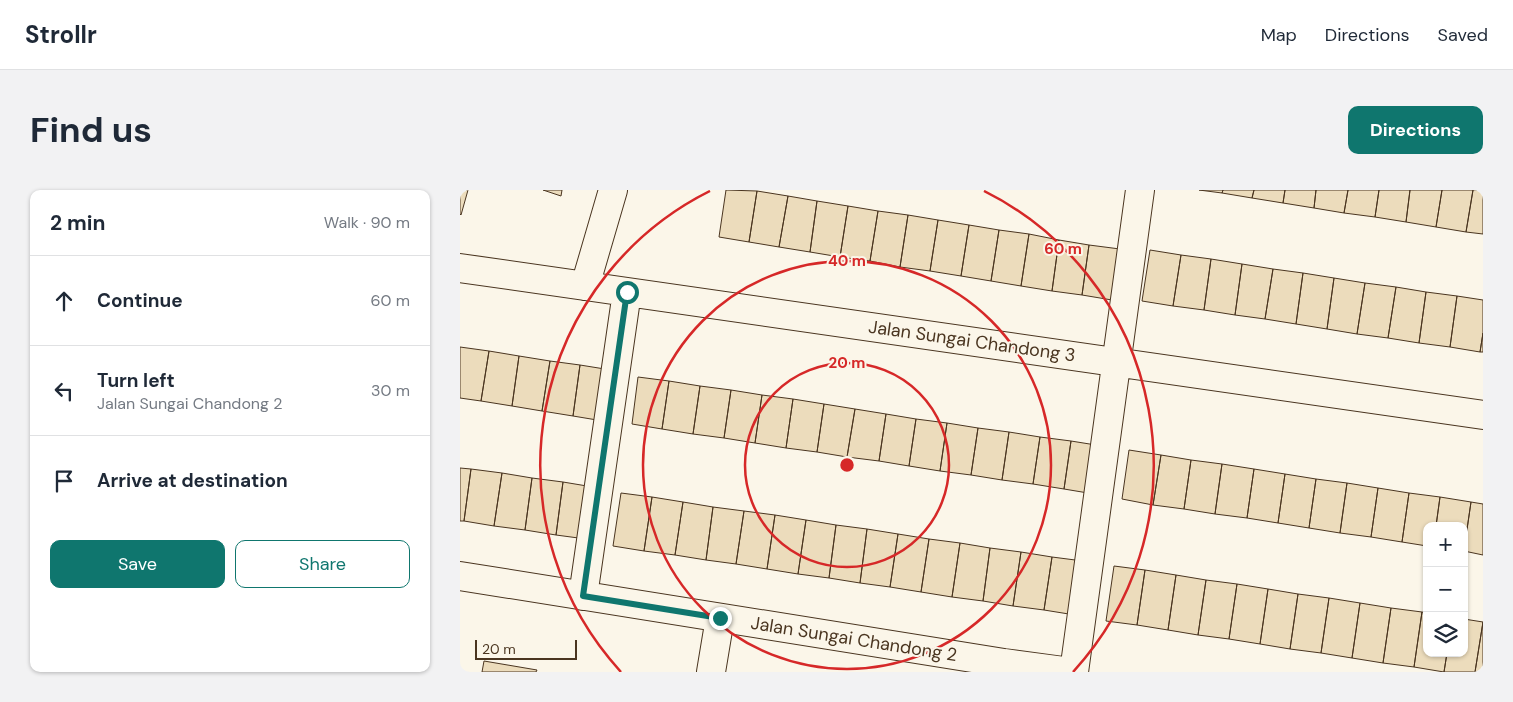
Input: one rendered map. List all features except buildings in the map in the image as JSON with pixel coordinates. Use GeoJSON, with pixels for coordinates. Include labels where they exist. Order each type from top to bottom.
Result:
{"type":"FeatureCollection","features":[{"type":"Feature","properties":{"kind":"street"},"geometry":{"type":"LineString","coordinates":[[585,286],[613,190]]}},
{"type":"Feature","properties":{"kind":"street"},"geometry":{"type":"LineString","coordinates":[[1072,672],[1140,190]]}},
{"type":"Feature","properties":{"kind":"street","name":"Jalan Sungai Chandong 3"},"geometry":{"type":"LineString","coordinates":[[460,268],[1483,415]]}},
{"type":"Feature","properties":{"kind":"street"},"geometry":{"type":"LineString","coordinates":[[583,596],[627,292]]}},
{"type":"Feature","properties":{"kind":"street","name":"Jalan Sungai Chandong 2"},"geometry":{"type":"LineString","coordinates":[[460,576],[720,618],[1004,668],[1072,672]]}},
{"type":"Feature","properties":{"kind":"street"},"geometry":{"type":"LineString","coordinates":[[711,672],[720,618]]}},
{"type":"Feature","properties":{"kind":"route"},"geometry":{"type":"LineString","coordinates":[[627,292],[583,596],[720,618]]}}]}
